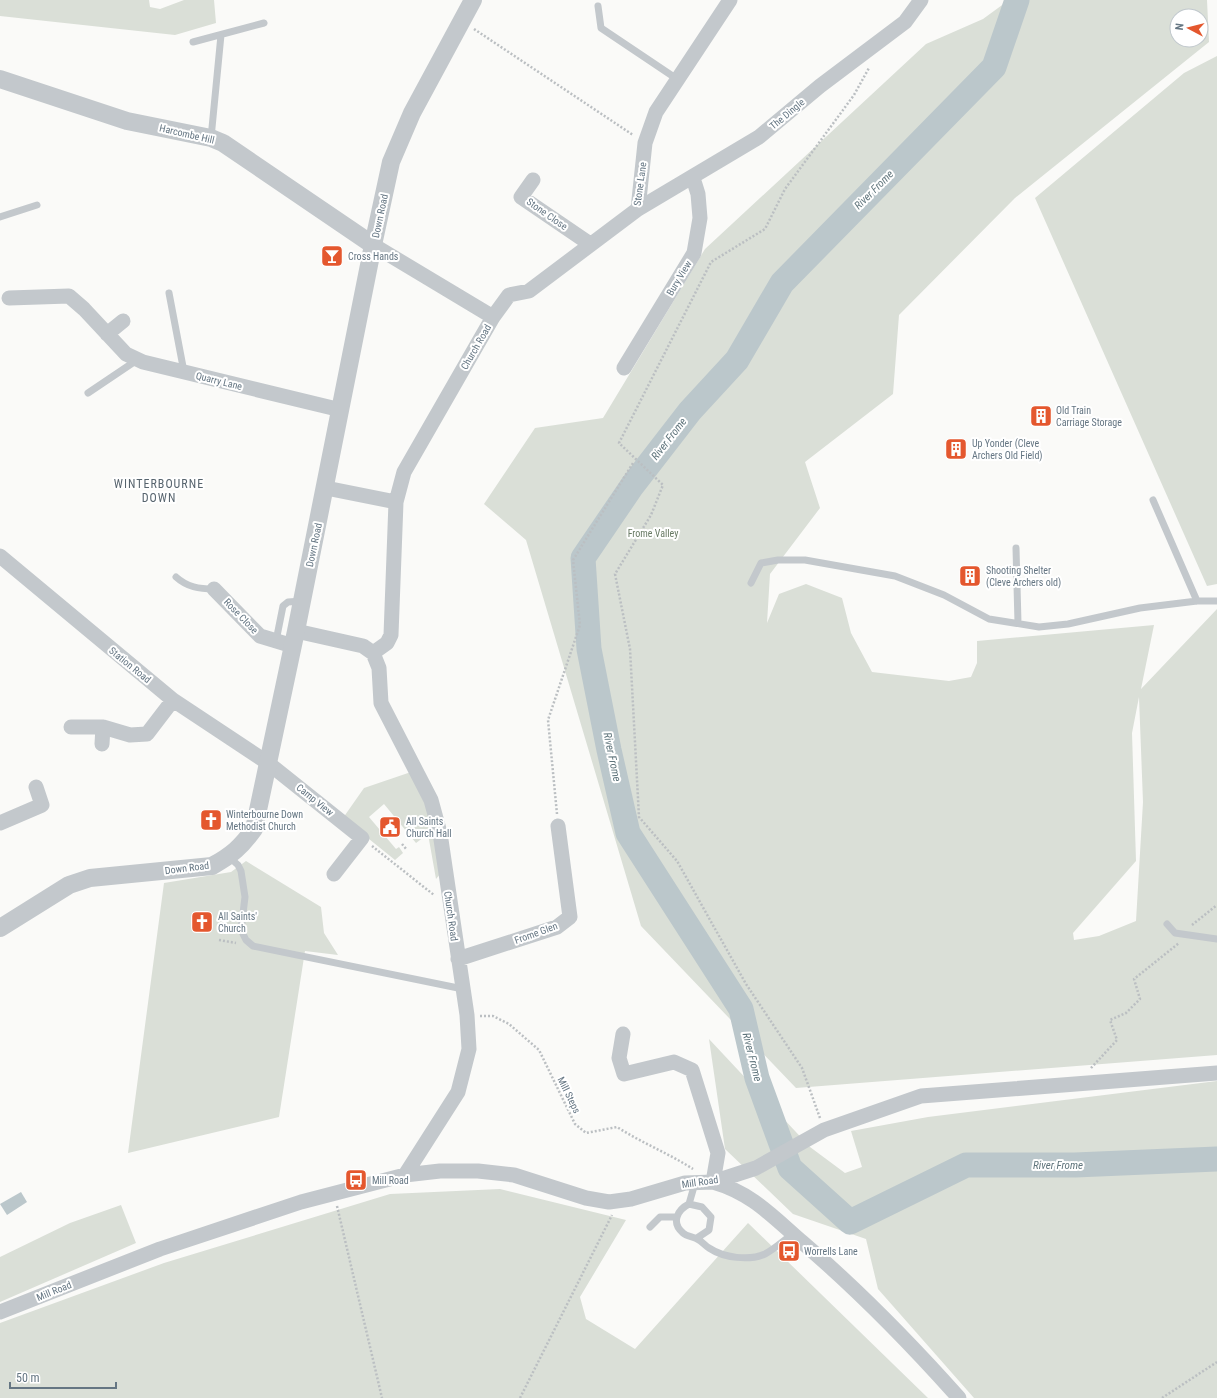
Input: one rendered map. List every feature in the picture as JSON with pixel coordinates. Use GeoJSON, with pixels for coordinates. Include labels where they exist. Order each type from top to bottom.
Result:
{"type":"FeatureCollection","features":[{"type":"Feature","properties":{"kind":"street","name":"Down Road"},"geometry":{"type":"LineString","coordinates":[[0,928],[76,882],[90,878],[212,866],[228,857],[242,846],[254,829],[268,763],[288,639],[303,601],[373,245],[392,162],[412,113],[473,0]]}},
{"type":"Feature","properties":{"kind":"street","name":"Stone Lane"},"geometry":{"type":"LineString","coordinates":[[493,317],[509,295],[529,291],[638,209],[645,143],[656,112],[730,0]]}},
{"type":"Feature","properties":{"kind":"street","name":"The Dingle"},"geometry":{"type":"LineString","coordinates":[[638,209],[693,178],[759,137],[820,86],[905,22],[921,0]]}},
{"type":"Feature","properties":{"kind":"street","name":"Harcombe Hill"},"geometry":{"type":"LineString","coordinates":[[0,79],[127,121],[211,138],[223,143],[373,245]]}},
{"type":"Feature","properties":{"kind":"street","name":"Bury View"},"geometry":{"type":"LineString","coordinates":[[624,368],[694,253],[700,218],[698,194],[693,178]]}},
{"type":"Feature","properties":{"kind":"street","name":"Stone Close"},"geometry":{"type":"LineString","coordinates":[[534,180],[521,197],[590,244]]}},
{"type":"Feature","properties":{"kind":"street","name":"Church Road"},"geometry":{"type":"LineString","coordinates":[[373,245],[493,317],[404,472],[396,502],[391,635],[387,643],[373,653],[379,668],[381,703],[431,800],[440,833],[445,888],[450,905],[467,1015],[469,1048],[458,1092],[405,1175]]}},
{"type":"Feature","properties":{"kind":"street","name":"Quarry Lane"},"geometry":{"type":"LineString","coordinates":[[9,298],[68,296],[84,309],[126,354],[137,360],[341,410]]}},
{"type":"Feature","properties":{"kind":"street"},"geometry":{"type":"LineString","coordinates":[[107,334],[123,321]]}},
{"type":"Feature","properties":{"kind":"street"},"geometry":{"type":"LineString","coordinates":[[326,488],[396,502]]}},
{"type":"Feature","properties":{"kind":"street","name":"Station Road"},"geometry":{"type":"LineString","coordinates":[[0,556],[173,700],[268,763]]}},
{"type":"Feature","properties":{"kind":"street","name":"Rose Close"},"geometry":{"type":"LineString","coordinates":[[214,589],[260,636],[288,639]]}},
{"type":"Feature","properties":{"kind":"street"},"geometry":{"type":"LineString","coordinates":[[288,639],[363,646],[373,653]]}},
{"type":"Feature","properties":{"kind":"street"},"geometry":{"type":"LineString","coordinates":[[71,727],[103,727],[130,735],[147,734],[173,700]]}},
{"type":"Feature","properties":{"kind":"street"},"geometry":{"type":"LineString","coordinates":[[102,744],[103,727]]}},
{"type":"Feature","properties":{"kind":"street","name":"Camp View"},"geometry":{"type":"LineString","coordinates":[[268,763],[362,838]]}},
{"type":"Feature","properties":{"kind":"street"},"geometry":{"type":"LineString","coordinates":[[0,823],[42,804],[36,786]]}},
{"type":"Feature","properties":{"kind":"street","name":"Frome Glen"},"geometry":{"type":"LineString","coordinates":[[458,959],[557,927],[570,917],[558,826]]}},
{"type":"Feature","properties":{"kind":"street"},"geometry":{"type":"LineString","coordinates":[[334,874],[362,838]]}},
{"type":"Feature","properties":{"kind":"street"},"geometry":{"type":"LineString","coordinates":[[623,1034],[619,1058],[624,1074],[674,1062],[692,1070],[718,1153],[713,1182],[732,1187],[754,1200],[834,1269],[915,1349],[959,1398]]}},
{"type":"Feature","properties":{"kind":"street","name":"Mill Road"},"geometry":{"type":"LineString","coordinates":[[0,1312],[160,1249],[301,1202],[405,1175],[440,1171],[478,1171],[514,1176],[586,1198],[608,1202],[685,1183],[713,1182],[756,1168],[824,1130],[921,1096],[1217,1073]]}},
{"type":"Feature","properties":{"kind":"lane"},"geometry":{"type":"LineString","coordinates":[[598,6],[602,28],[677,79]]}},
{"type":"Feature","properties":{"kind":"lane"},"geometry":{"type":"LineString","coordinates":[[193,42],[264,23]]}},
{"type":"Feature","properties":{"kind":"lane"},"geometry":{"type":"LineString","coordinates":[[211,138],[221,35]]}},
{"type":"Feature","properties":{"kind":"lane"},"geometry":{"type":"LineString","coordinates":[[0,217],[36,205]]}},
{"type":"Feature","properties":{"kind":"lane"},"geometry":{"type":"LineString","coordinates":[[168,293],[184,372]]}},
{"type":"Feature","properties":{"kind":"lane"},"geometry":{"type":"LineString","coordinates":[[88,393],[137,360]]}},
{"type":"Feature","properties":{"kind":"lane"},"geometry":{"type":"LineString","coordinates":[[1153,500],[1197,601]]}},
{"type":"Feature","properties":{"kind":"lane"},"geometry":{"type":"LineString","coordinates":[[1016,548],[1018,623]]}},
{"type":"Feature","properties":{"kind":"lane"},"geometry":{"type":"LineString","coordinates":[[751,583],[761,563],[778,560],[805,560],[894,576],[944,595],[989,619],[1029,626],[1050,627],[1140,608],[1197,601],[1217,601]]}},
{"type":"Feature","properties":{"kind":"lane"},"geometry":{"type":"LineString","coordinates":[[176,577],[183,583],[192,587],[214,589]]}},
{"type":"Feature","properties":{"kind":"lane"},"geometry":{"type":"LineString","coordinates":[[228,857],[238,865],[241,871],[245,897],[241,930],[246,940],[253,946],[462,990]]}},
{"type":"Feature","properties":{"kind":"lane"},"geometry":{"type":"LineString","coordinates":[[1166,924],[1175,933],[1217,939]]}},
{"type":"Feature","properties":{"kind":"lane"},"geometry":{"type":"LineString","coordinates":[[689,1204],[695,1183]]}},
{"type":"Feature","properties":{"kind":"lane"},"geometry":{"type":"LineString","coordinates":[[697,1238],[709,1230],[711,1217],[702,1207],[689,1204],[682,1207],[676,1221],[683,1233],[697,1238],[708,1248],[723,1255],[745,1258],[765,1254],[793,1234]]}},
{"type":"Feature","properties":{"kind":"lane"},"geometry":{"type":"LineString","coordinates":[[650,1227],[660,1217],[677,1217]]}},
{"type":"Feature","properties":{"kind":"path"},"geometry":{"type":"LineString","coordinates":[[462,21],[645,143]]}},
{"type":"Feature","properties":{"kind":"path"},"geometry":{"type":"LineString","coordinates":[[824,1130],[802,1068],[746,984],[677,861],[639,817],[630,649],[615,574],[651,515],[663,485],[619,443],[711,262],[765,229],[785,189],[854,95],[872,62]]}},
{"type":"Feature","properties":{"kind":"path"},"geometry":{"type":"LineString","coordinates":[[558,826],[548,720],[580,625],[573,560],[633,463]]}},
{"type":"Feature","properties":{"kind":"path"},"geometry":{"type":"LineString","coordinates":[[362,838],[437,897],[450,905]]}},
{"type":"Feature","properties":{"kind":"path"},"geometry":{"type":"LineString","coordinates":[[402,844],[407,850]]}},
{"type":"Feature","properties":{"kind":"path"},"geometry":{"type":"LineString","coordinates":[[1076,1084],[1117,1040],[1110,1020],[1126,1013],[1140,999],[1134,979],[1146,968]]}},
{"type":"Feature","properties":{"kind":"path","name":"Mill Steps"},"geometry":{"type":"LineString","coordinates":[[467,1015],[493,1016],[509,1024],[538,1050],[574,1124],[586,1133],[617,1127],[640,1141],[672,1156],[713,1182]]}},
{"type":"Feature","properties":{"kind":"path"},"geometry":{"type":"LineString","coordinates":[[334,1193],[382,1398]]}},
{"type":"Feature","properties":{"kind":"path"},"geometry":{"type":"LineString","coordinates":[[520,1398],[621,1200]]}},
{"type":"Feature","properties":{"kind":"path"},"geometry":{"type":"LineString","coordinates":[[1162,1398],[1217,1362]]}},
{"type":"Feature","properties":{"kind":"green space"},"geometry":{"type":"Polygon","coordinates":[[[0,0],[149,0],[150,7],[160,9],[184,0],[214,0],[216,23],[175,35],[0,16],[0,0]]]}},
{"type":"Feature","properties":{"kind":"green space","name":"Frome Valley"},"geometry":{"type":"Polygon","coordinates":[[[1009,0],[1207,0],[1207,8],[1169,8],[1169,48],[1202,48],[1015,198],[899,315],[893,394],[805,462],[820,508],[770,574],[767,623],[779,594],[806,584],[842,598],[851,633],[872,672],[949,681],[971,677],[977,663],[977,641],[1154,625],[1141,689],[1217,609],[1217,1055],[796,1088],[641,926],[526,540],[484,504],[535,428],[603,418],[705,249],[926,44],[983,19],[1009,0]],[[1139,697],[1132,733],[1136,861],[1073,933],[1074,940],[1099,936],[1136,921],[1143,802],[1139,697]]]}},
{"type":"Feature","properties":{"kind":"green space"},"geometry":{"type":"Polygon","coordinates":[[[1217,56],[1217,584],[1207,586],[1035,198],[1184,73],[1217,56]]]}},
{"type":"Feature","properties":{"kind":"green space"},"geometry":{"type":"Polygon","coordinates":[[[411,772],[431,806],[441,873],[436,879],[428,834],[416,843],[384,804],[369,817],[396,849],[399,847],[403,853],[395,860],[343,818],[364,788],[411,772]]]}},
{"type":"Feature","properties":{"kind":"green space"},"geometry":{"type":"Polygon","coordinates":[[[246,861],[321,907],[324,933],[338,955],[305,951],[279,1117],[128,1153],[164,883],[231,872],[246,861]]]}},
{"type":"Feature","properties":{"kind":"green space"},"geometry":{"type":"Polygon","coordinates":[[[709,1039],[810,1147],[845,1173],[862,1167],[851,1131],[928,1117],[1217,1081],[1217,1398],[974,1398],[878,1289],[866,1239],[793,1214],[725,1149],[709,1039]]]}},
{"type":"Feature","properties":{"kind":"green space"},"geometry":{"type":"Polygon","coordinates":[[[500,1189],[626,1220],[580,1297],[586,1319],[635,1349],[748,1223],[928,1398],[0,1398],[0,1323],[164,1263],[390,1194],[500,1189]]]}},
{"type":"Feature","properties":{"kind":"green space"},"geometry":{"type":"Polygon","coordinates":[[[121,1205],[136,1243],[0,1302],[0,1257],[70,1223],[121,1205]]]}},
{"type":"Feature","properties":{"kind":"shaded area"},"geometry":{"type":"Polygon","coordinates":[[[21,1192],[27,1202],[7,1215],[0,1204],[21,1192]]]}},
{"type":"Feature","properties":{"kind":"waterway","name":"River Frome"},"geometry":{"type":"LineString","coordinates":[[1017,0],[994,67],[782,283],[737,360],[690,411],[632,486],[583,558],[589,649],[609,750],[628,833],[741,1009],[757,1078],[790,1168],[850,1222],[966,1165],[1075,1165],[1217,1159]]}},
{"type":"Feature","properties":{"kind":"place","name":"Cross Hands"},"geometry":{"type":"Point","coordinates":[332,256]}},
{"type":"Feature","properties":{"kind":"place","name":"Old Train Carriage Storage"},"geometry":{"type":"Point","coordinates":[1041,416]}},
{"type":"Feature","properties":{"kind":"place","name":"Up Yonder (Cleve Archers Old Field)"},"geometry":{"type":"Point","coordinates":[956,449]}},
{"type":"Feature","properties":{"kind":"place","name":"Shooting Shelter (Cleve Archers old)"},"geometry":{"type":"Point","coordinates":[970,576]}},
{"type":"Feature","properties":{"kind":"place","name":"Winterbourne Down Methodist Church"},"geometry":{"type":"Point","coordinates":[211,820]}},
{"type":"Feature","properties":{"kind":"place","name":"All Saints Church Hall"},"geometry":{"type":"Point","coordinates":[390,827]}},
{"type":"Feature","properties":{"kind":"place","name":"All Saints' Church"},"geometry":{"type":"Point","coordinates":[202,922]}},
{"type":"Feature","properties":{"kind":"place","name":"Mill Road"},"geometry":{"type":"Point","coordinates":[356,1180]}},
{"type":"Feature","properties":{"kind":"place","name":"Worrells Lane"},"geometry":{"type":"Point","coordinates":[789,1251]}},
{"type":"Feature","properties":{"kind":"district","name":"WINTERBOURNE DOWN"},"geometry":{"type":"Point","coordinates":[159,491]}}]}
